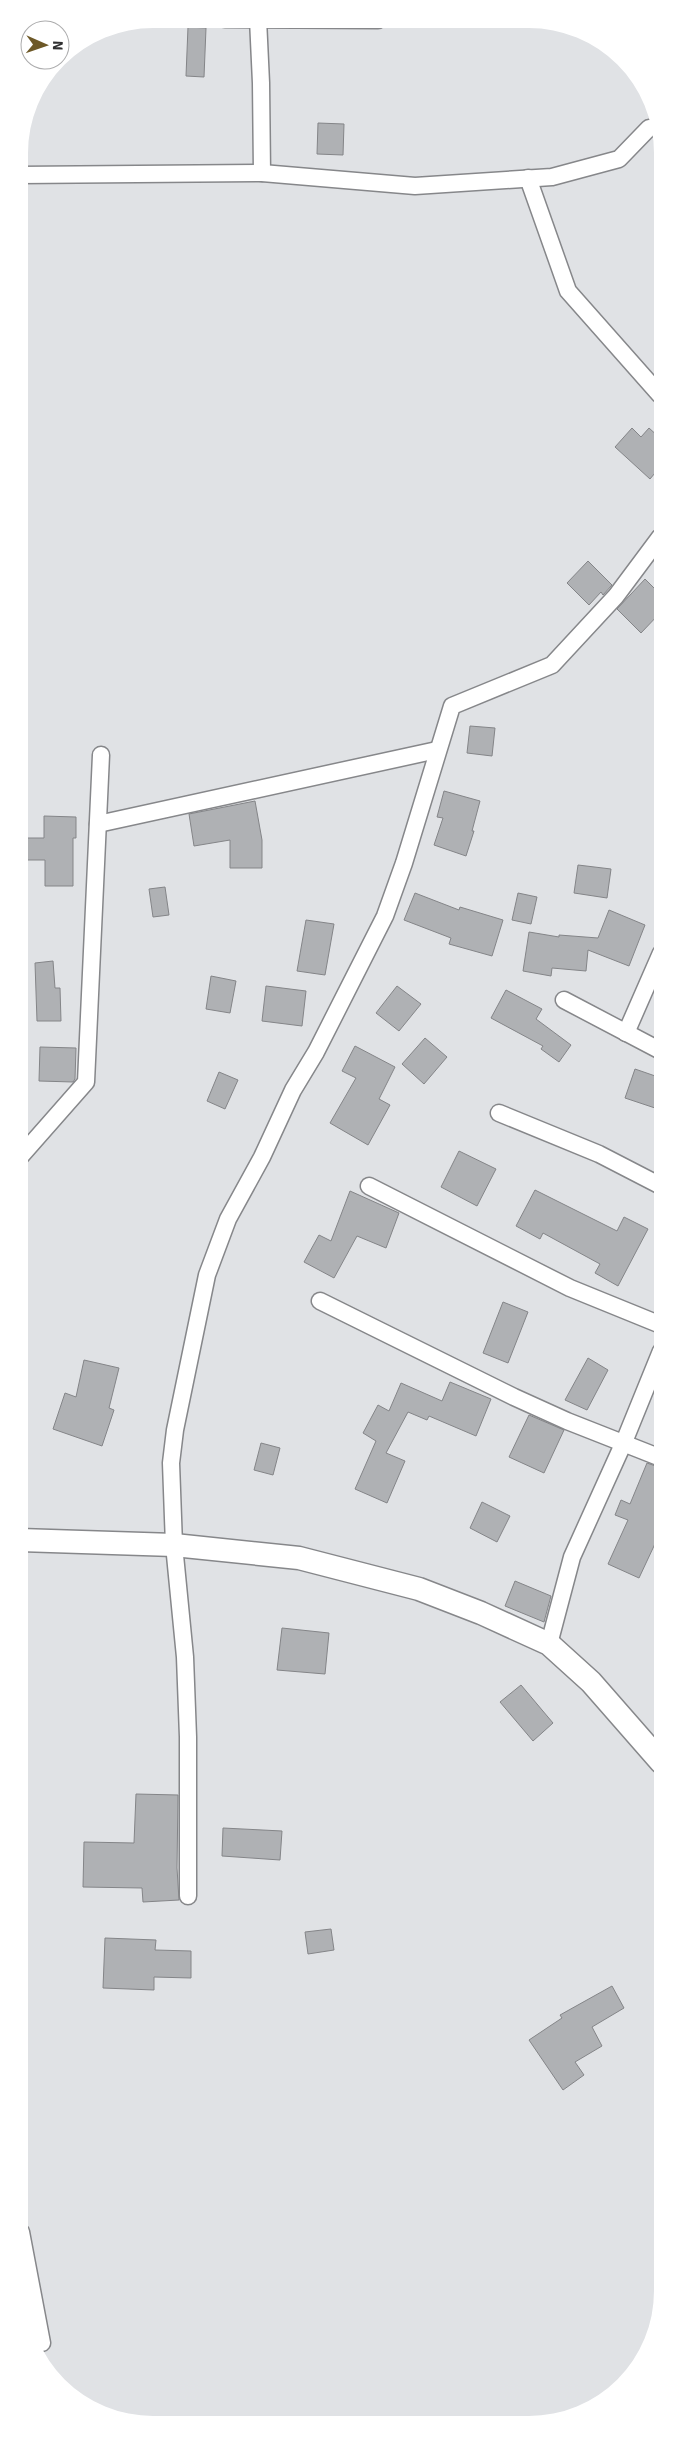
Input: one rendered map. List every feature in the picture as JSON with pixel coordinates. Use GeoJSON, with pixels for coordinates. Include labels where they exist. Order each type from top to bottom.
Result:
{"type":"FeatureCollection","features":[{"type":"Feature","properties":{"kind":"street"},"geometry":{"type":"LineString","coordinates":[[259,28],[262,83],[262,173]]}},
{"type":"Feature","properties":{"kind":"street"},"geometry":{"type":"LineString","coordinates":[[28,175],[262,173],[415,186],[528,178],[552,176],[619,159],[649,128]]}},
{"type":"Feature","properties":{"kind":"street"},"geometry":{"type":"LineString","coordinates":[[528,178],[568,291],[654,388]]}},
{"type":"Feature","properties":{"kind":"street"},"geometry":{"type":"LineString","coordinates":[[188,1896],[188,1717],[185,1657],[174,1545],[171,1463],[175,1430],[207,1275],[228,1218],[269,1143],[293,1090],[316,1052],[385,916],[404,862],[452,706],[552,665],[616,596],[654,545]]}},
{"type":"Feature","properties":{"kind":"street"},"geometry":{"type":"LineString","coordinates":[[98,824],[438,750]]}},
{"type":"Feature","properties":{"kind":"street"},"geometry":{"type":"LineString","coordinates":[[28,1148],[86,1082],[101,755]]}},
{"type":"Feature","properties":{"kind":"street"},"geometry":{"type":"LineString","coordinates":[[626,1033],[654,971]]}},
{"type":"Feature","properties":{"kind":"street"},"geometry":{"type":"LineString","coordinates":[[564,1000],[654,1047]]}},
{"type":"Feature","properties":{"kind":"street"},"geometry":{"type":"LineString","coordinates":[[499,1114],[599,1154],[654,1182]]}},
{"type":"Feature","properties":{"kind":"street"},"geometry":{"type":"LineString","coordinates":[[369,1186],[570,1288],[653,1322]]}},
{"type":"Feature","properties":{"kind":"street"},"geometry":{"type":"LineString","coordinates":[[320,1301],[523,1401],[567,1421],[653,1455]]}},
{"type":"Feature","properties":{"kind":"street"},"geometry":{"type":"LineString","coordinates":[[549,1644],[572,1557],[624,1442],[653,1370]]}},
{"type":"Feature","properties":{"kind":"street"},"geometry":{"type":"LineString","coordinates":[[28,1540],[174,1545],[299,1558],[419,1589],[481,1613],[549,1644],[591,1682],[653,1753]]}},
{"type":"Feature","properties":{"kind":"street"},"geometry":{"type":"LineString","coordinates":[[28,2269],[42,2343]]}},
{"type":"Feature","properties":{"kind":"building"},"geometry":{"type":"Polygon","coordinates":[[[188,28],[206,28],[204,77],[186,76],[188,28]]]}},
{"type":"Feature","properties":{"kind":"building"},"geometry":{"type":"Polygon","coordinates":[[[318,123],[344,124],[343,155],[317,154],[318,123]]]}},
{"type":"Feature","properties":{"kind":"building"},"geometry":{"type":"Polygon","coordinates":[[[632,428],[641,437],[649,428],[654,432],[654,474],[650,479],[615,447],[632,428]]]}},
{"type":"Feature","properties":{"kind":"building"},"geometry":{"type":"Polygon","coordinates":[[[588,561],[612,585],[603,595],[601,592],[589,605],[567,583],[588,561]]]}},
{"type":"Feature","properties":{"kind":"building"},"geometry":{"type":"Polygon","coordinates":[[[645,579],[654,588],[654,620],[641,633],[617,609],[645,579]]]}},
{"type":"Feature","properties":{"kind":"building"},"geometry":{"type":"Polygon","coordinates":[[[470,726],[495,728],[492,756],[467,753],[470,726]]]}},
{"type":"Feature","properties":{"kind":"building"},"geometry":{"type":"Polygon","coordinates":[[[444,791],[480,801],[472,831],[474,831],[466,856],[434,845],[443,818],[437,817],[444,791]]]}},
{"type":"Feature","properties":{"kind":"building"},"geometry":{"type":"Polygon","coordinates":[[[255,801],[262,840],[262,868],[230,868],[230,840],[194,846],[189,814],[255,801]]]}},
{"type":"Feature","properties":{"kind":"building"},"geometry":{"type":"Polygon","coordinates":[[[44,816],[76,817],[76,838],[73,838],[73,886],[45,886],[45,860],[28,860],[28,838],[44,838],[44,816]]]}},
{"type":"Feature","properties":{"kind":"building"},"geometry":{"type":"Polygon","coordinates":[[[578,865],[611,869],[607,898],[574,893],[578,865]]]}},
{"type":"Feature","properties":{"kind":"building"},"geometry":{"type":"Polygon","coordinates":[[[165,887],[169,915],[153,917],[149,889],[165,887]]]}},
{"type":"Feature","properties":{"kind":"building"},"geometry":{"type":"Polygon","coordinates":[[[415,893],[459,910],[460,907],[503,920],[492,956],[449,944],[451,938],[404,920],[415,893]]]}},
{"type":"Feature","properties":{"kind":"building"},"geometry":{"type":"Polygon","coordinates":[[[518,893],[537,897],[531,924],[512,920],[518,893]]]}},
{"type":"Feature","properties":{"kind":"building"},"geometry":{"type":"Polygon","coordinates":[[[609,910],[645,925],[629,966],[588,950],[586,971],[552,968],[551,976],[523,971],[529,932],[559,937],[559,935],[598,938],[609,910]]]}},
{"type":"Feature","properties":{"kind":"building"},"geometry":{"type":"Polygon","coordinates":[[[306,920],[334,924],[325,975],[297,971],[306,920]]]}},
{"type":"Feature","properties":{"kind":"building"},"geometry":{"type":"Polygon","coordinates":[[[53,961],[55,988],[60,988],[61,1021],[37,1021],[35,963],[53,961]]]}},
{"type":"Feature","properties":{"kind":"building"},"geometry":{"type":"Polygon","coordinates":[[[211,976],[236,981],[230,1013],[206,1009],[211,976]]]}},
{"type":"Feature","properties":{"kind":"building"},"geometry":{"type":"Polygon","coordinates":[[[266,986],[306,991],[302,1026],[262,1021],[266,986]]]}},
{"type":"Feature","properties":{"kind":"building"},"geometry":{"type":"Polygon","coordinates":[[[397,986],[421,1004],[399,1031],[376,1013],[397,986]]]}},
{"type":"Feature","properties":{"kind":"building"},"geometry":{"type":"Polygon","coordinates":[[[506,990],[542,1009],[536,1019],[571,1045],[559,1062],[541,1049],[543,1046],[491,1018],[506,990]]]}},
{"type":"Feature","properties":{"kind":"building"},"geometry":{"type":"Polygon","coordinates":[[[425,1038],[447,1057],[424,1084],[402,1064],[425,1038]]]}},
{"type":"Feature","properties":{"kind":"building"},"geometry":{"type":"Polygon","coordinates":[[[355,1046],[395,1067],[379,1099],[390,1105],[368,1145],[330,1123],[356,1078],[342,1071],[355,1046]]]}},
{"type":"Feature","properties":{"kind":"building"},"geometry":{"type":"Polygon","coordinates":[[[40,1047],[76,1048],[75,1079],[73,1082],[39,1081],[40,1047]]]}},
{"type":"Feature","properties":{"kind":"building"},"geometry":{"type":"Polygon","coordinates":[[[635,1069],[654,1075],[654,1108],[625,1098],[635,1069]]]}},
{"type":"Feature","properties":{"kind":"building"},"geometry":{"type":"Polygon","coordinates":[[[219,1072],[238,1080],[225,1109],[207,1101],[219,1072]]]}},
{"type":"Feature","properties":{"kind":"building"},"geometry":{"type":"Polygon","coordinates":[[[459,1151],[496,1169],[477,1206],[441,1187],[459,1151]]]}},
{"type":"Feature","properties":{"kind":"building"},"geometry":{"type":"Polygon","coordinates":[[[535,1190],[617,1231],[624,1217],[648,1229],[618,1286],[595,1273],[600,1264],[543,1233],[540,1239],[516,1226],[535,1190]]]}},
{"type":"Feature","properties":{"kind":"building"},"geometry":{"type":"Polygon","coordinates":[[[350,1191],[399,1213],[386,1248],[357,1236],[334,1278],[304,1262],[319,1235],[331,1241],[350,1191]]]}},
{"type":"Feature","properties":{"kind":"building"},"geometry":{"type":"Polygon","coordinates":[[[503,1302],[528,1312],[508,1363],[483,1353],[503,1302]]]}},
{"type":"Feature","properties":{"kind":"building"},"geometry":{"type":"Polygon","coordinates":[[[588,1358],[608,1370],[587,1410],[565,1400],[588,1358]]]}},
{"type":"Feature","properties":{"kind":"building"},"geometry":{"type":"Polygon","coordinates":[[[84,1360],[119,1368],[109,1408],[114,1410],[102,1446],[53,1429],[65,1393],[76,1397],[84,1360]]]}},
{"type":"Feature","properties":{"kind":"building"},"geometry":{"type":"Polygon","coordinates":[[[450,1382],[491,1399],[476,1436],[429,1416],[427,1420],[408,1412],[386,1453],[405,1461],[387,1503],[355,1489],[376,1441],[363,1433],[378,1405],[389,1411],[401,1383],[442,1401],[450,1382]]]}},
{"type":"Feature","properties":{"kind":"building"},"geometry":{"type":"Polygon","coordinates":[[[529,1415],[564,1430],[544,1473],[509,1457],[529,1415]]]}},
{"type":"Feature","properties":{"kind":"building"},"geometry":{"type":"Polygon","coordinates":[[[261,1443],[280,1448],[273,1475],[254,1470],[261,1443]]]}},
{"type":"Feature","properties":{"kind":"building"},"geometry":{"type":"Polygon","coordinates":[[[647,1463],[653,1465],[653,1547],[639,1578],[608,1564],[628,1520],[615,1515],[621,1500],[630,1504],[647,1463]]]}},
{"type":"Feature","properties":{"kind":"building"},"geometry":{"type":"Polygon","coordinates":[[[482,1502],[510,1516],[497,1542],[470,1528],[482,1502]]]}},
{"type":"Feature","properties":{"kind":"building"},"geometry":{"type":"Polygon","coordinates":[[[515,1581],[551,1596],[544,1622],[505,1606],[515,1581]]]}},
{"type":"Feature","properties":{"kind":"building"},"geometry":{"type":"Polygon","coordinates":[[[282,1628],[329,1633],[325,1674],[277,1670],[282,1628]]]}},
{"type":"Feature","properties":{"kind":"building"},"geometry":{"type":"Polygon","coordinates":[[[521,1685],[553,1723],[533,1741],[500,1702],[521,1685]]]}},
{"type":"Feature","properties":{"kind":"building"},"geometry":{"type":"Polygon","coordinates":[[[136,1794],[178,1795],[177,1868],[179,1900],[143,1902],[142,1888],[83,1887],[84,1842],[134,1843],[136,1794]]]}},
{"type":"Feature","properties":{"kind":"building"},"geometry":{"type":"Polygon","coordinates":[[[223,1828],[282,1831],[280,1860],[222,1856],[223,1828]]]}},
{"type":"Feature","properties":{"kind":"building"},"geometry":{"type":"Polygon","coordinates":[[[331,1929],[334,1950],[308,1954],[305,1932],[331,1929]]]}},
{"type":"Feature","properties":{"kind":"building"},"geometry":{"type":"Polygon","coordinates":[[[105,1938],[156,1940],[155,1950],[191,1951],[191,1978],[154,1977],[154,1990],[103,1988],[105,1938]]]}},
{"type":"Feature","properties":{"kind":"building"},"geometry":{"type":"Polygon","coordinates":[[[612,1986],[624,2008],[592,2027],[602,2046],[575,2062],[584,2075],[563,2090],[529,2040],[562,2018],[560,2015],[612,1986]]]}}]}
